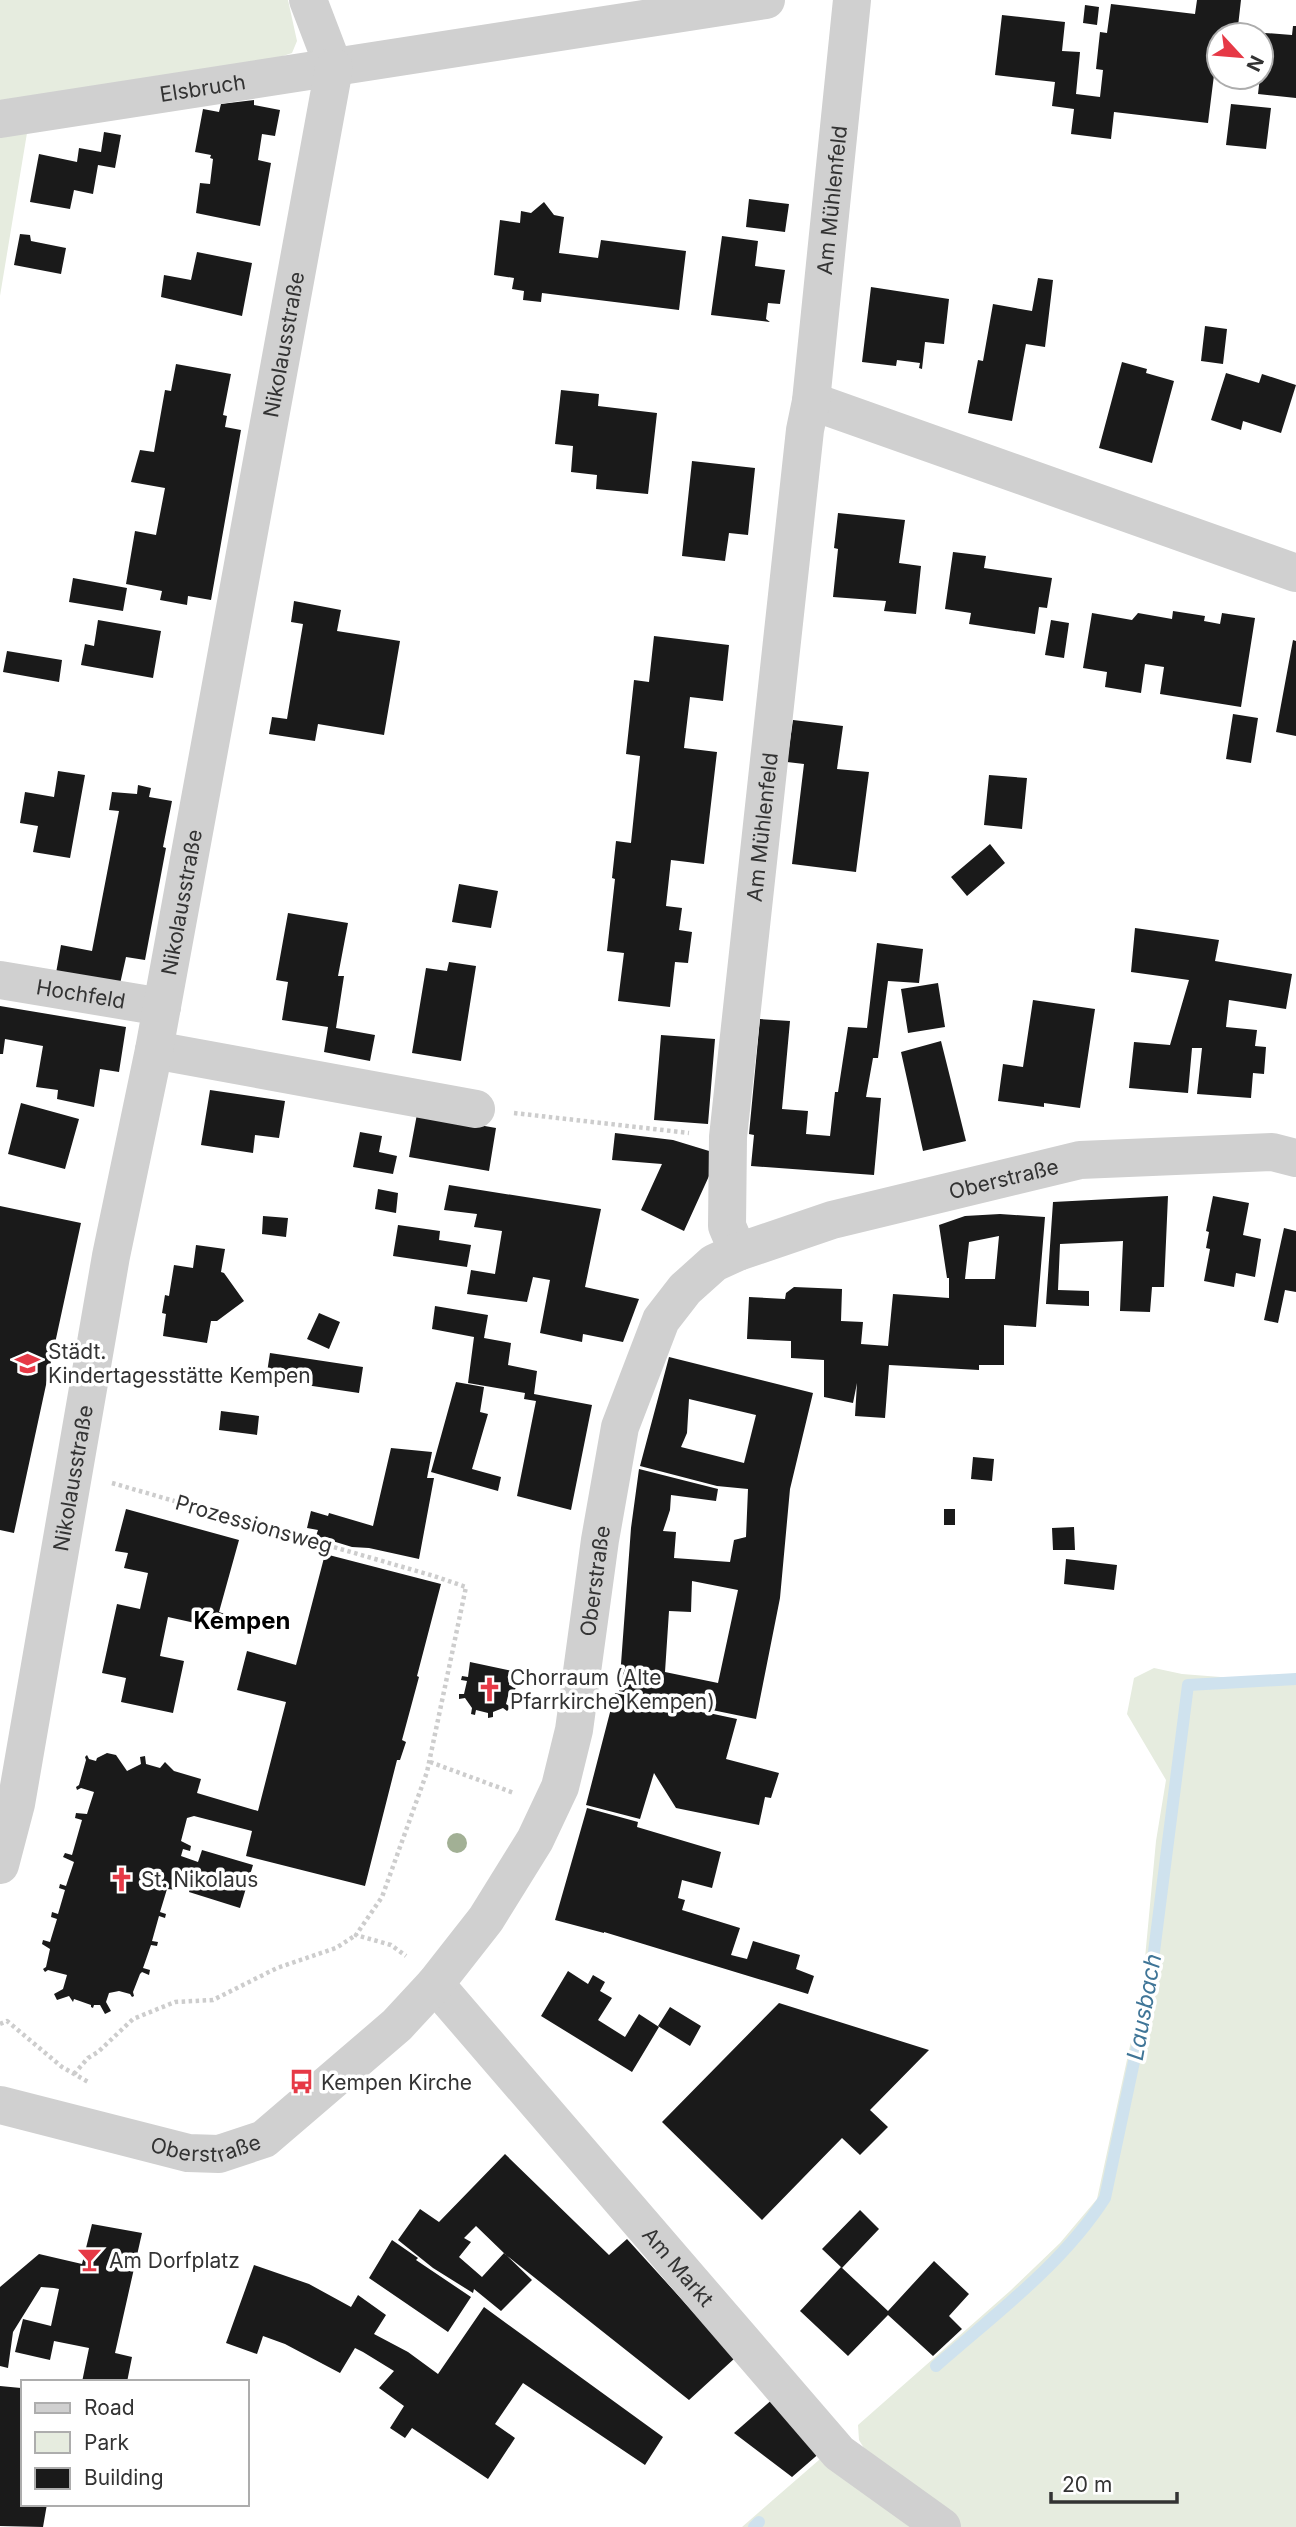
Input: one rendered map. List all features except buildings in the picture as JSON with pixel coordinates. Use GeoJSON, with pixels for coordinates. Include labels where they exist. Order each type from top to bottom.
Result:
{"type":"FeatureCollection","features":[{"type":"Feature","properties":{"kind":"street"},"geometry":{"type":"LineString","coordinates":[[308,0],[334,68],[765,0]]}},
{"type":"Feature","properties":{"kind":"street","name":"Am Mühlenfeld"},"geometry":{"type":"LineString","coordinates":[[738,1252],[727,1226],[728,1137],[802,458],[811,401],[852,0]]}},
{"type":"Feature","properties":{"kind":"street","name":"Elsbruch"},"geometry":{"type":"LineString","coordinates":[[0,119],[334,68]]}},
{"type":"Feature","properties":{"kind":"street","name":"Nikolausstraße"},"geometry":{"type":"LineString","coordinates":[[0,1864],[16,1804],[111,1256],[154,1050],[334,68]]}},
{"type":"Feature","properties":{"kind":"street"},"geometry":{"type":"LineString","coordinates":[[811,401],[1296,573]]}},
{"type":"Feature","properties":{"kind":"street","name":"Hochfeld"},"geometry":{"type":"LineString","coordinates":[[0,981],[162,1007]]}},
{"type":"Feature","properties":{"kind":"street"},"geometry":{"type":"LineString","coordinates":[[154,1050],[476,1109]]}},
{"type":"Feature","properties":{"kind":"street","name":"Oberstraße"},"geometry":{"type":"LineString","coordinates":[[0,2105],[188,2153],[219,2154],[264,2139],[397,2025],[435,1984],[486,1919],[535,1840],[560,1787],[574,1730],[600,1540],[620,1427],[661,1320],[685,1289],[714,1264],[738,1252],[832,1220],[1080,1160],[1272,1152],[1296,1158]]}},
{"type":"Feature","properties":{"kind":"street","name":"Am Markt"},"geometry":{"type":"LineString","coordinates":[[435,1984],[839,2454],[943,2527]]}},
{"type":"Feature","properties":{"kind":"path"},"geometry":{"type":"LineString","coordinates":[[476,1109],[728,1137]]}},
{"type":"Feature","properties":{"kind":"path","name":"Prozessionsweg"},"geometry":{"type":"LineString","coordinates":[[74,1472],[466,1587],[430,1762]]}},
{"type":"Feature","properties":{"kind":"path"},"geometry":{"type":"LineString","coordinates":[[74,2074],[88,2058],[133,2019],[175,2002],[214,2000],[276,1968],[336,1948],[356,1935],[382,1897],[430,1762],[514,1793]]}},
{"type":"Feature","properties":{"kind":"path"},"geometry":{"type":"LineString","coordinates":[[356,1935],[391,1945],[407,1957]]}},
{"type":"Feature","properties":{"kind":"green space"},"geometry":{"type":"Polygon","coordinates":[[[0,0],[288,0],[297,41],[292,53],[274,59],[0,110],[0,0]]]}},
{"type":"Feature","properties":{"kind":"green space"},"geometry":{"type":"Polygon","coordinates":[[[28,127],[0,296],[0,131],[28,127]]]}},
{"type":"Feature","properties":{"kind":"green space"},"geometry":{"type":"Polygon","coordinates":[[[1154,1668],[1182,1674],[1296,1683],[1296,2527],[960,2527],[870,2458],[859,2440],[858,2425],[1010,2291],[1060,2243],[1097,2199],[1142,1990],[1156,1841],[1166,1780],[1127,1714],[1134,1678],[1154,1668]]]}},
{"type":"Feature","properties":{"kind":"green space"},"geometry":{"type":"Polygon","coordinates":[[[842,2440],[921,2527],[742,2527],[842,2440]]]}},
{"type":"Feature","properties":{"kind":"waterway","name":"Lausbach"},"geometry":{"type":"LineString","coordinates":[[936,2366],[1048,2267],[1069,2245],[1105,2198],[1149,1991],[1188,1685],[1296,1679]]}},
{"type":"Feature","properties":{"kind":"waterway","name":"Lausbach"},"geometry":{"type":"LineString","coordinates":[[754,2527],[759,2522]]}},
{"type":"Feature","properties":{"kind":"place","name":"Städt. Kindertagesstätte Kempen"},"geometry":{"type":"Point","coordinates":[28,1363]}},
{"type":"Feature","properties":{"kind":"place","name":"Chorraum (Alte Pfarrkirche Kempen)"},"geometry":{"type":"Point","coordinates":[490,1689]}},
{"type":"Feature","properties":{"kind":"place","name":"St. Nikolaus"},"geometry":{"type":"Point","coordinates":[121,1879]}},
{"type":"Feature","properties":{"kind":"place","name":"Kempen Kirche"},"geometry":{"type":"Point","coordinates":[301,2082]}},
{"type":"Feature","properties":{"kind":"place","name":"Am Dorfplatz"},"geometry":{"type":"Point","coordinates":[89,2260]}},
{"type":"Feature","properties":{"kind":"district","name":"Kempen"},"geometry":{"type":"Point","coordinates":[242,1620]}}]}
